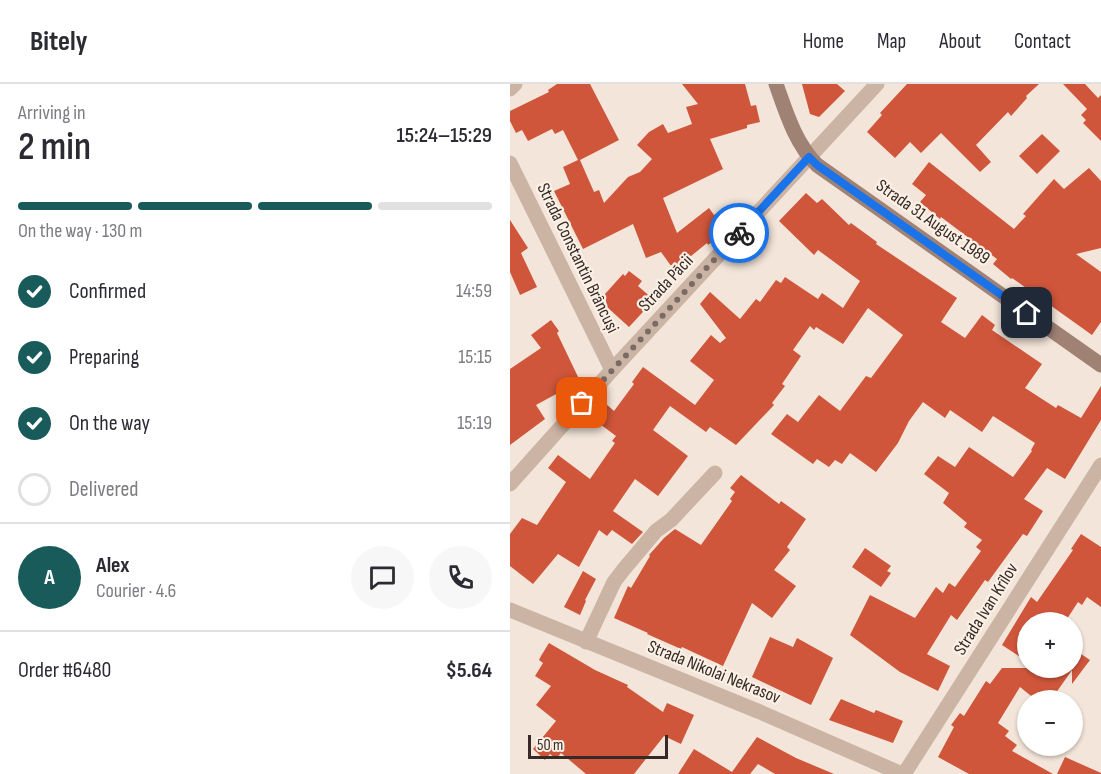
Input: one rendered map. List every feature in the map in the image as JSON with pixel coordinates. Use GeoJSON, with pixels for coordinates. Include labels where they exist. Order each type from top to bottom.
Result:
{"type":"FeatureCollection","features":[{"type":"Feature","properties":{"kind":"main road","name":"Strada 31 August 1989"},"geometry":{"type":"LineString","coordinates":[[776,84],[792,126],[809,157],[817,165],[1101,365]]}},
{"type":"Feature","properties":{"kind":"street"},"geometry":{"type":"LineString","coordinates":[[510,89],[515,84]]}},
{"type":"Feature","properties":{"kind":"street","name":"Strada Păcii"},"geometry":{"type":"LineString","coordinates":[[510,484],[612,370],[877,84]]}},
{"type":"Feature","properties":{"kind":"street","name":"Strada Constantin Brâncuși"},"geometry":{"type":"LineString","coordinates":[[510,163],[612,370]]}},
{"type":"Feature","properties":{"kind":"street","name":"Strada Ivan Krîlov"},"geometry":{"type":"LineString","coordinates":[[903,774],[1101,465]]}},
{"type":"Feature","properties":{"kind":"street"},"geometry":{"type":"LineString","coordinates":[[586,642],[615,582],[624,569],[656,531],[671,520],[715,473]]}},
{"type":"Feature","properties":{"kind":"street","name":"Strada Nikolai Nekrasov"},"geometry":{"type":"LineString","coordinates":[[510,610],[760,711],[903,774]]}},
{"type":"Feature","properties":{"kind":"building"},"geometry":{"type":"Polygon","coordinates":[[[557,84],[590,84],[619,140],[580,160],[594,192],[599,190],[604,203],[628,177],[640,172],[652,159],[637,145],[649,132],[663,124],[668,133],[692,124],[686,107],[698,104],[682,84],[745,84],[751,106],[756,105],[760,122],[710,139],[723,169],[663,198],[677,233],[709,208],[714,215],[717,213],[728,226],[715,240],[708,245],[707,243],[674,270],[661,252],[646,258],[633,224],[583,249],[554,191],[570,184],[563,167],[578,160],[563,130],[555,134],[552,129],[528,141],[522,130],[516,133],[510,121],[510,111],[549,92],[548,90],[557,84]]]}},
{"type":"Feature","properties":{"kind":"building"},"geometry":{"type":"Polygon","coordinates":[[[802,84],[837,84],[845,91],[819,117],[810,114],[802,84]]]}},
{"type":"Feature","properties":{"kind":"building"},"geometry":{"type":"Polygon","coordinates":[[[907,84],[1039,84],[1026,96],[1027,98],[1011,116],[1008,112],[976,145],[991,162],[980,172],[941,133],[921,153],[910,142],[895,158],[867,132],[882,115],[880,113],[907,84]]]}},
{"type":"Feature","properties":{"kind":"building"},"geometry":{"type":"Polygon","coordinates":[[[1063,84],[1085,84],[1098,98],[1101,95],[1101,141],[1083,123],[1086,120],[1081,115],[1087,109],[1063,84]]]}},
{"type":"Feature","properties":{"kind":"building"},"geometry":{"type":"Polygon","coordinates":[[[1042,134],[1060,151],[1037,174],[1019,156],[1042,134]]]}},
{"type":"Feature","properties":{"kind":"building"},"geometry":{"type":"Polygon","coordinates":[[[929,162],[1014,229],[1026,216],[1023,214],[1054,179],[1064,189],[1089,168],[1101,181],[1101,248],[1076,254],[1101,272],[1101,322],[1092,335],[1011,279],[993,264],[997,259],[920,202],[926,195],[912,184],[929,162]]]}},
{"type":"Feature","properties":{"kind":"building"},"geometry":{"type":"Polygon","coordinates":[[[806,193],[817,203],[822,199],[849,225],[851,223],[877,242],[876,244],[957,298],[941,322],[965,338],[982,315],[995,325],[992,330],[1042,364],[1025,388],[1056,408],[1058,405],[1081,418],[1101,386],[1101,420],[1065,479],[1047,468],[1024,499],[1043,511],[1027,536],[1023,534],[988,582],[985,580],[957,620],[951,615],[927,654],[950,666],[938,691],[900,672],[850,635],[870,595],[915,618],[936,587],[943,593],[949,583],[955,587],[981,551],[976,547],[982,540],[964,527],[967,523],[943,503],[949,493],[924,474],[938,456],[955,467],[969,447],[1013,477],[1032,451],[1035,443],[993,416],[982,432],[950,410],[945,418],[923,402],[909,421],[898,443],[876,472],[850,453],[842,464],[835,460],[829,467],[817,459],[813,464],[771,434],[787,414],[798,422],[819,395],[840,411],[866,376],[871,378],[903,335],[868,308],[843,344],[816,327],[814,330],[810,326],[793,350],[801,356],[782,384],[785,386],[772,403],[774,405],[736,445],[710,427],[706,432],[670,406],[653,430],[688,456],[658,496],[635,479],[613,511],[643,532],[632,544],[612,530],[607,536],[599,530],[579,567],[558,554],[533,584],[510,566],[510,534],[522,518],[537,525],[566,482],[548,468],[558,455],[590,479],[615,443],[612,441],[616,436],[592,418],[605,403],[614,411],[634,384],[632,382],[643,367],[695,405],[714,380],[690,361],[711,335],[720,343],[726,338],[700,304],[710,292],[740,319],[756,299],[760,302],[776,280],[781,283],[785,277],[818,299],[822,293],[843,308],[860,281],[818,250],[814,255],[779,221],[806,193]]]}},
{"type":"Feature","properties":{"kind":"building"},"geometry":{"type":"Polygon","coordinates":[[[510,220],[528,248],[521,253],[537,287],[520,295],[510,272],[510,220]]]}},
{"type":"Feature","properties":{"kind":"building"},"geometry":{"type":"Polygon","coordinates":[[[629,271],[642,281],[638,286],[654,300],[629,327],[607,307],[605,294],[623,274],[625,276],[629,271]]]}},
{"type":"Feature","properties":{"kind":"building"},"geometry":{"type":"Polygon","coordinates":[[[551,320],[559,331],[557,333],[580,381],[536,405],[545,419],[510,445],[510,369],[541,348],[531,335],[551,320]]]}},
{"type":"Feature","properties":{"kind":"building"},"geometry":{"type":"Polygon","coordinates":[[[741,475],[779,504],[781,501],[806,519],[787,547],[790,550],[774,570],[796,586],[772,618],[752,603],[723,666],[614,618],[628,586],[631,588],[649,555],[664,538],[675,529],[701,545],[732,501],[730,499],[735,492],[730,488],[741,475]]]}},
{"type":"Feature","properties":{"kind":"building"},"geometry":{"type":"Polygon","coordinates":[[[1081,534],[1101,547],[1101,607],[1087,597],[1082,605],[1078,602],[1072,612],[1022,612],[1031,597],[1037,602],[1073,550],[1071,549],[1081,534]]]}},
{"type":"Feature","properties":{"kind":"building"},"geometry":{"type":"Polygon","coordinates":[[[865,548],[891,566],[887,571],[891,573],[881,587],[852,567],[865,548]]]}},
{"type":"Feature","properties":{"kind":"building"},"geometry":{"type":"Polygon","coordinates":[[[583,571],[596,579],[580,615],[564,607],[583,571]]]}},
{"type":"Feature","properties":{"kind":"building"},"geometry":{"type":"Polygon","coordinates":[[[1017,620],[1017,655],[1002,645],[1017,620]]]}},
{"type":"Feature","properties":{"kind":"building"},"geometry":{"type":"Polygon","coordinates":[[[770,637],[793,647],[797,638],[833,658],[811,705],[752,677],[770,637]]]}},
{"type":"Feature","properties":{"kind":"building"},"geometry":{"type":"Polygon","coordinates":[[[549,643],[595,670],[628,685],[627,687],[663,712],[667,703],[694,715],[681,744],[664,736],[634,774],[586,774],[561,753],[556,759],[550,754],[545,760],[533,749],[556,721],[536,705],[551,686],[535,676],[543,663],[539,660],[549,643]]]}},
{"type":"Feature","properties":{"kind":"building"},"geometry":{"type":"Polygon","coordinates":[[[1083,655],[1090,660],[1083,669],[1083,655]]]}},
{"type":"Feature","properties":{"kind":"building"},"geometry":{"type":"Polygon","coordinates":[[[1002,668],[1017,668],[1017,678],[1066,678],[1058,690],[1024,690],[1020,687],[998,723],[1009,731],[1005,736],[1017,745],[1012,751],[1017,756],[1053,774],[969,774],[938,757],[954,727],[951,725],[960,713],[964,716],[986,681],[990,684],[1002,668]]]}},
{"type":"Feature","properties":{"kind":"building"},"geometry":{"type":"Polygon","coordinates":[[[841,699],[874,713],[876,710],[903,721],[893,743],[829,720],[841,699]]]}},
{"type":"Feature","properties":{"kind":"building"},"geometry":{"type":"Polygon","coordinates":[[[757,737],[796,758],[834,774],[775,774],[758,764],[750,774],[678,774],[694,749],[732,772],[757,737]]]}},
{"type":"Feature","properties":{"kind":"building"},"geometry":{"type":"Polygon","coordinates":[[[1065,757],[1101,773],[1101,774],[1057,774],[1065,757]]]}},
{"type":"Feature","properties":{"kind":"way so far"},"geometry":{"type":"LineString","coordinates":[[582,403],[739,233]]}},
{"type":"Feature","properties":{"kind":"route"},"geometry":{"type":"LineString","coordinates":[[739,233],[809,157],[817,165],[1027,313]]}}]}
